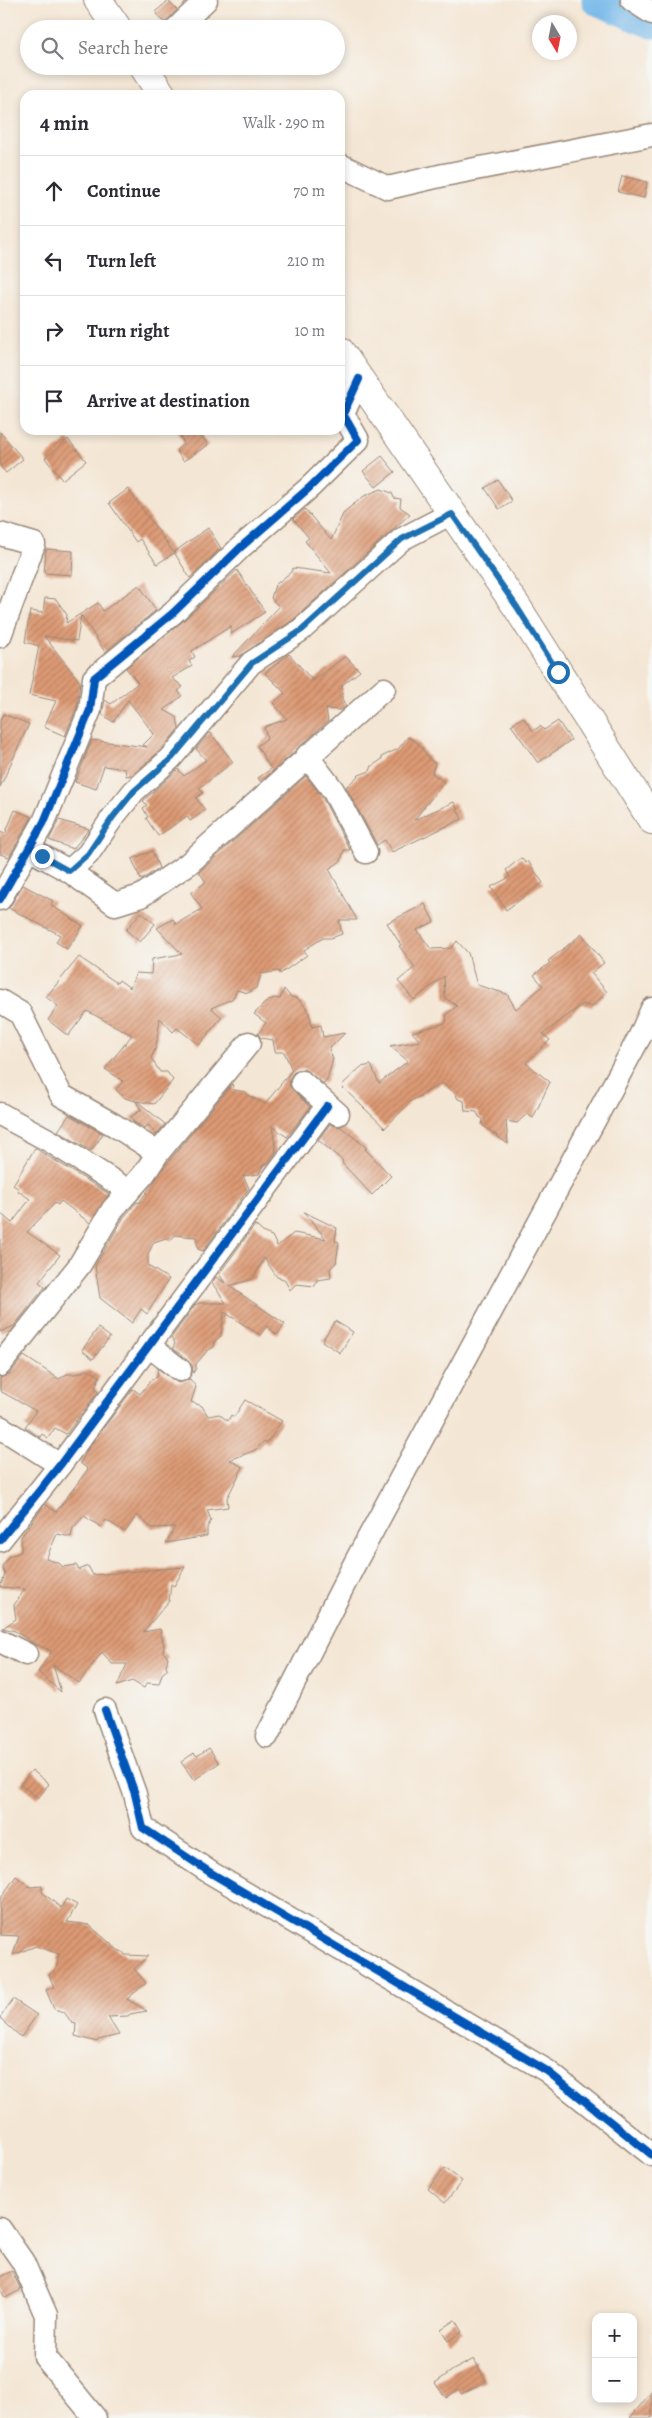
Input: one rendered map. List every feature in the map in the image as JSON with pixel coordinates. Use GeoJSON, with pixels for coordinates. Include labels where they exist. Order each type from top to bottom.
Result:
{"type":"FeatureCollection","features":[{"type":"Feature","properties":{"kind":"main road"},"geometry":{"type":"LineString","coordinates":[[98,0],[112,20]]}},
{"type":"Feature","properties":{"kind":"main road"},"geometry":{"type":"LineString","coordinates":[[149,75],[159,90]]}},
{"type":"Feature","properties":{"kind":"main road"},"geometry":{"type":"LineString","coordinates":[[345,358],[517,607],[652,820]]}},
{"type":"Feature","properties":{"kind":"street"},"geometry":{"type":"LineString","coordinates":[[185,20],[206,0]]}},
{"type":"Feature","properties":{"kind":"street"},"geometry":{"type":"LineString","coordinates":[[632,0],[652,13]]}},
{"type":"Feature","properties":{"kind":"street"},"geometry":{"type":"LineString","coordinates":[[345,167],[388,188],[444,175],[652,135]]}},
{"type":"Feature","properties":{"kind":"street"},"geometry":{"type":"LineString","coordinates":[[345,410],[360,379]]}},
{"type":"Feature","properties":{"kind":"street"},"geometry":{"type":"LineString","coordinates":[[0,898],[44,822],[90,710],[94,678],[173,613],[241,547],[309,488],[358,440],[345,417]]}},
{"type":"Feature","properties":{"kind":"street"},"geometry":{"type":"LineString","coordinates":[[69,871],[88,854],[113,817],[134,791],[172,758],[252,663],[302,630],[402,539],[452,514]]}},
{"type":"Feature","properties":{"kind":"street"},"geometry":{"type":"LineString","coordinates":[[0,534],[34,544],[0,636]]}},
{"type":"Feature","properties":{"kind":"street"},"geometry":{"type":"LineString","coordinates":[[29,849],[69,871],[115,904],[141,896],[188,864],[384,689]]}},
{"type":"Feature","properties":{"kind":"street"},"geometry":{"type":"LineString","coordinates":[[307,756],[334,790],[366,852]]}},
{"type":"Feature","properties":{"kind":"street"},"geometry":{"type":"LineString","coordinates":[[0,1001],[20,1013],[61,1095],[114,1124],[158,1153]]}},
{"type":"Feature","properties":{"kind":"street"},"geometry":{"type":"LineString","coordinates":[[267,1736],[356,1561],[640,1036],[652,1009]]}},
{"type":"Feature","properties":{"kind":"street"},"geometry":{"type":"LineString","coordinates":[[0,1365],[79,1266],[113,1209],[144,1174],[158,1153],[249,1043]]}},
{"type":"Feature","properties":{"kind":"street"},"geometry":{"type":"LineString","coordinates":[[0,1540],[60,1466],[148,1346],[333,1111],[302,1082]]}},
{"type":"Feature","properties":{"kind":"street"},"geometry":{"type":"LineString","coordinates":[[0,1114],[50,1141],[129,1191]]}},
{"type":"Feature","properties":{"kind":"street"},"geometry":{"type":"LineString","coordinates":[[148,1346],[180,1370]]}},
{"type":"Feature","properties":{"kind":"street"},"geometry":{"type":"LineString","coordinates":[[0,1427],[60,1466]]}},
{"type":"Feature","properties":{"kind":"street"},"geometry":{"type":"LineString","coordinates":[[0,1641],[26,1654]]}},
{"type":"Feature","properties":{"kind":"street"},"geometry":{"type":"LineString","coordinates":[[104,1710],[135,1794],[143,1828],[211,1873],[547,2071],[652,2155]]}},
{"type":"Feature","properties":{"kind":"street"},"geometry":{"type":"LineString","coordinates":[[0,2229],[23,2262],[46,2315],[45,2357],[95,2418]]}},
{"type":"Feature","properties":{"kind":"building"},"geometry":{"type":"Polygon","coordinates":[[[168,1],[177,10],[168,20],[162,20],[155,12],[168,1]]]}},
{"type":"Feature","properties":{"kind":"building"},"geometry":{"type":"Polygon","coordinates":[[[622,176],[647,182],[644,198],[618,192],[622,176]]]}},
{"type":"Feature","properties":{"kind":"building"},"geometry":{"type":"Polygon","coordinates":[[[0,432],[23,459],[6,473],[0,466],[0,432]]]}},
{"type":"Feature","properties":{"kind":"building"},"geometry":{"type":"Polygon","coordinates":[[[179,435],[201,435],[208,445],[183,461],[176,450],[184,443],[179,435]]]}},
{"type":"Feature","properties":{"kind":"building"},"geometry":{"type":"Polygon","coordinates":[[[68,439],[86,461],[62,480],[45,458],[68,439]]]}},
{"type":"Feature","properties":{"kind":"building"},"geometry":{"type":"Polygon","coordinates":[[[382,456],[395,472],[376,487],[363,471],[382,456]]]}},
{"type":"Feature","properties":{"kind":"building"},"geometry":{"type":"Polygon","coordinates":[[[498,480],[512,501],[499,509],[485,488],[498,480]]]}},
{"type":"Feature","properties":{"kind":"building"},"geometry":{"type":"Polygon","coordinates":[[[128,489],[174,553],[157,564],[140,539],[136,542],[109,503],[128,489]]]}},
{"type":"Feature","properties":{"kind":"building"},"geometry":{"type":"Polygon","coordinates":[[[381,489],[392,493],[394,498],[401,499],[400,507],[410,514],[293,620],[240,656],[232,657],[279,607],[271,598],[275,585],[291,572],[293,568],[331,573],[305,541],[309,538],[293,519],[305,509],[331,540],[344,512],[364,496],[381,489]]]}},
{"type":"Feature","properties":{"kind":"building"},"geometry":{"type":"Polygon","coordinates":[[[208,528],[221,548],[190,578],[174,552],[208,528]]]}},
{"type":"Feature","properties":{"kind":"building"},"geometry":{"type":"Polygon","coordinates":[[[46,549],[73,551],[72,575],[44,573],[46,549]]]}},
{"type":"Feature","properties":{"kind":"building"},"geometry":{"type":"Polygon","coordinates":[[[237,570],[265,612],[231,634],[231,626],[192,651],[195,657],[189,661],[192,666],[172,678],[183,687],[178,691],[182,696],[164,710],[177,717],[179,728],[162,749],[132,775],[126,776],[125,769],[104,766],[96,789],[75,782],[92,740],[147,747],[143,745],[154,734],[128,700],[113,722],[102,714],[105,700],[111,704],[138,683],[126,668],[182,622],[237,570]]]}},
{"type":"Feature","properties":{"kind":"building"},"geometry":{"type":"Polygon","coordinates":[[[139,585],[156,610],[105,652],[81,615],[77,641],[44,636],[80,682],[77,707],[65,736],[44,727],[56,701],[29,695],[39,646],[25,642],[30,611],[43,613],[45,598],[56,599],[67,615],[66,623],[98,603],[103,611],[139,585]]]}},
{"type":"Feature","properties":{"kind":"building"},"geometry":{"type":"Polygon","coordinates":[[[289,654],[313,681],[345,656],[360,671],[342,685],[342,699],[346,706],[341,710],[326,709],[328,721],[261,782],[258,778],[271,769],[257,746],[267,738],[264,727],[287,719],[273,703],[285,693],[265,673],[289,654]]]}},
{"type":"Feature","properties":{"kind":"building"},"geometry":{"type":"Polygon","coordinates":[[[3,714],[29,724],[0,787],[0,721],[3,714]]]}},
{"type":"Feature","properties":{"kind":"building"},"geometry":{"type":"Polygon","coordinates":[[[523,717],[533,731],[540,726],[544,730],[558,721],[571,740],[538,763],[511,725],[523,717]]]}},
{"type":"Feature","properties":{"kind":"building"},"geometry":{"type":"Polygon","coordinates":[[[210,732],[233,762],[199,788],[203,793],[196,798],[205,810],[190,821],[187,816],[158,836],[146,818],[148,817],[143,808],[147,805],[143,801],[178,769],[184,776],[206,760],[196,749],[210,732]]]}},
{"type":"Feature","properties":{"kind":"building"},"geometry":{"type":"Polygon","coordinates":[[[408,737],[418,743],[431,761],[435,763],[432,773],[444,782],[414,820],[454,802],[462,819],[392,852],[385,840],[377,845],[346,787],[359,775],[370,771],[372,766],[381,760],[383,756],[398,749],[408,737]]]}},
{"type":"Feature","properties":{"kind":"building"},"geometry":{"type":"Polygon","coordinates":[[[306,776],[322,797],[350,850],[344,850],[341,861],[329,869],[357,920],[339,920],[342,934],[331,938],[323,938],[304,950],[307,955],[280,974],[279,971],[261,974],[257,987],[248,993],[237,990],[232,999],[211,1008],[222,1017],[199,1045],[177,1028],[173,1032],[160,1018],[156,1047],[151,1058],[160,1072],[167,1072],[173,1080],[154,1104],[137,1101],[165,1124],[156,1135],[149,1125],[144,1128],[134,1122],[131,1117],[141,1110],[136,1101],[125,1098],[116,1090],[123,1081],[105,1069],[132,1035],[87,1011],[68,1036],[48,1020],[58,1006],[46,997],[79,957],[117,983],[119,980],[130,988],[136,973],[151,974],[152,959],[182,954],[157,928],[173,919],[176,924],[202,909],[191,893],[206,882],[199,872],[306,776]]]}},
{"type":"Feature","properties":{"kind":"building"},"geometry":{"type":"Polygon","coordinates":[[[15,810],[32,817],[9,857],[0,854],[0,832],[5,834],[15,810]]]}},
{"type":"Feature","properties":{"kind":"building"},"geometry":{"type":"Polygon","coordinates":[[[59,820],[89,829],[73,849],[49,840],[59,820]]]}},
{"type":"Feature","properties":{"kind":"building"},"geometry":{"type":"Polygon","coordinates":[[[152,851],[159,868],[141,880],[132,859],[152,851]]]}},
{"type":"Feature","properties":{"kind":"building"},"geometry":{"type":"Polygon","coordinates":[[[521,858],[526,863],[528,861],[543,883],[506,910],[491,887],[510,877],[506,870],[521,858]]]}},
{"type":"Feature","properties":{"kind":"building"},"geometry":{"type":"Polygon","coordinates":[[[23,885],[53,901],[51,905],[83,926],[67,949],[56,942],[60,935],[9,908],[23,885]]]}},
{"type":"Feature","properties":{"kind":"building"},"geometry":{"type":"Polygon","coordinates":[[[425,904],[434,922],[417,930],[431,949],[452,948],[457,941],[468,953],[477,985],[507,994],[516,1009],[543,986],[534,975],[550,963],[548,961],[582,934],[604,963],[591,973],[607,992],[591,1007],[583,1004],[543,1034],[550,1040],[526,1063],[550,1082],[533,1118],[527,1114],[517,1123],[506,1121],[508,1144],[482,1125],[483,1119],[479,1117],[477,1112],[465,1111],[464,1101],[458,1099],[455,1093],[442,1083],[411,1101],[385,1128],[341,1086],[361,1067],[371,1065],[379,1083],[408,1061],[390,1046],[420,1041],[412,1032],[446,1023],[447,1014],[457,1006],[445,998],[444,976],[414,1000],[398,981],[415,967],[399,946],[401,945],[387,923],[425,904]]]}},
{"type":"Feature","properties":{"kind":"building"},"geometry":{"type":"Polygon","coordinates":[[[141,912],[155,924],[140,942],[126,930],[141,912]]]}},
{"type":"Feature","properties":{"kind":"building"},"geometry":{"type":"Polygon","coordinates":[[[284,989],[291,997],[297,998],[305,1006],[309,1013],[312,1027],[321,1025],[323,1037],[345,1033],[329,1049],[333,1059],[327,1080],[324,1084],[304,1069],[297,1070],[292,1074],[289,1080],[290,1087],[310,1107],[287,1137],[272,1126],[276,1152],[267,1164],[263,1165],[259,1174],[243,1176],[249,1188],[203,1251],[198,1249],[196,1237],[175,1235],[171,1240],[166,1238],[154,1242],[148,1254],[148,1266],[169,1279],[147,1314],[141,1309],[132,1323],[100,1298],[95,1266],[124,1217],[137,1202],[139,1203],[169,1161],[232,1084],[234,1090],[246,1092],[249,1096],[265,1104],[292,1070],[284,1052],[275,1052],[273,1040],[261,1038],[258,1034],[266,1023],[254,1014],[265,1003],[274,998],[280,999],[284,989]]]}},
{"type":"Feature","properties":{"kind":"building"},"geometry":{"type":"Polygon","coordinates":[[[69,1115],[103,1134],[91,1151],[58,1131],[69,1115]]]}},
{"type":"Feature","properties":{"kind":"building"},"geometry":{"type":"Polygon","coordinates":[[[330,1124],[341,1127],[367,1148],[365,1149],[391,1176],[372,1195],[342,1163],[343,1161],[318,1140],[330,1124]]]}},
{"type":"Feature","properties":{"kind":"building"},"geometry":{"type":"Polygon","coordinates":[[[35,1148],[109,1194],[90,1223],[61,1201],[58,1205],[55,1203],[27,1232],[60,1255],[39,1282],[45,1287],[14,1326],[0,1332],[0,1213],[12,1223],[30,1199],[13,1185],[35,1148]]]}},
{"type":"Feature","properties":{"kind":"building"},"geometry":{"type":"Polygon","coordinates":[[[304,1212],[337,1228],[335,1241],[339,1242],[336,1263],[330,1269],[331,1278],[317,1280],[315,1286],[296,1284],[290,1290],[284,1279],[277,1277],[264,1258],[253,1279],[229,1286],[285,1324],[277,1335],[267,1326],[260,1335],[224,1312],[221,1336],[215,1341],[214,1347],[207,1351],[196,1364],[196,1369],[193,1373],[192,1365],[173,1348],[175,1343],[171,1338],[195,1305],[199,1303],[226,1303],[212,1283],[216,1277],[225,1283],[219,1274],[255,1225],[264,1233],[272,1236],[277,1246],[294,1233],[326,1239],[304,1212]]]}},
{"type":"Feature","properties":{"kind":"building"},"geometry":{"type":"Polygon","coordinates":[[[335,1321],[353,1332],[340,1353],[322,1341],[335,1321]]]}},
{"type":"Feature","properties":{"kind":"building"},"geometry":{"type":"Polygon","coordinates":[[[98,1328],[110,1337],[93,1359],[82,1350],[98,1328]]]}},
{"type":"Feature","properties":{"kind":"building"},"geometry":{"type":"Polygon","coordinates":[[[24,1356],[59,1379],[67,1374],[76,1374],[88,1370],[100,1376],[95,1387],[98,1392],[66,1434],[55,1428],[48,1438],[42,1434],[40,1437],[25,1427],[36,1411],[0,1391],[0,1378],[10,1374],[24,1356]]]}},
{"type":"Feature","properties":{"kind":"building"},"geometry":{"type":"Polygon","coordinates":[[[157,1368],[178,1383],[190,1379],[196,1387],[191,1402],[202,1406],[208,1416],[219,1414],[228,1421],[231,1415],[234,1417],[245,1400],[282,1421],[267,1443],[264,1441],[255,1450],[230,1460],[243,1467],[227,1498],[228,1507],[207,1510],[211,1520],[207,1528],[207,1536],[166,1543],[175,1527],[152,1528],[137,1515],[125,1532],[106,1520],[101,1527],[84,1516],[73,1528],[71,1537],[57,1534],[46,1559],[59,1563],[63,1567],[76,1565],[79,1570],[88,1566],[93,1575],[185,1567],[174,1586],[171,1584],[169,1601],[143,1632],[160,1629],[164,1646],[163,1652],[168,1657],[166,1666],[168,1669],[162,1674],[159,1684],[147,1683],[144,1688],[132,1681],[117,1686],[127,1664],[112,1664],[102,1652],[79,1683],[53,1665],[61,1692],[38,1672],[52,1651],[33,1643],[15,1631],[3,1628],[16,1619],[14,1605],[25,1589],[0,1587],[5,1575],[2,1566],[9,1556],[21,1552],[21,1537],[45,1504],[56,1512],[88,1469],[80,1463],[89,1447],[133,1389],[140,1394],[150,1381],[158,1376],[157,1368]]]}},
{"type":"Feature","properties":{"kind":"building"},"geometry":{"type":"Polygon","coordinates":[[[209,1748],[219,1763],[194,1780],[181,1762],[194,1753],[197,1756],[209,1748]]]}},
{"type":"Feature","properties":{"kind":"building"},"geometry":{"type":"Polygon","coordinates":[[[32,1770],[49,1784],[38,1798],[20,1784],[32,1770]]]}},
{"type":"Feature","properties":{"kind":"building"},"geometry":{"type":"Polygon","coordinates":[[[16,1876],[30,1887],[42,1886],[42,1892],[61,1908],[66,1899],[77,1905],[67,1922],[89,1925],[125,1955],[148,1956],[134,1969],[146,1983],[127,1999],[147,2011],[128,2016],[108,2017],[119,2035],[98,2040],[97,2042],[75,2036],[76,2024],[72,2023],[64,2012],[54,2009],[46,1990],[54,1987],[49,1975],[56,1970],[59,1954],[36,1946],[13,1955],[19,1936],[0,1935],[0,1899],[16,1876]]]}},
{"type":"Feature","properties":{"kind":"building"},"geometry":{"type":"Polygon","coordinates":[[[13,1999],[37,2015],[21,2037],[0,2018],[13,1999]]]}},
{"type":"Feature","properties":{"kind":"building"},"geometry":{"type":"Polygon","coordinates":[[[445,2168],[462,2181],[445,2203],[428,2189],[445,2168]]]}},
{"type":"Feature","properties":{"kind":"building"},"geometry":{"type":"Polygon","coordinates":[[[12,2271],[21,2290],[5,2298],[0,2288],[0,2277],[12,2271]]]}},
{"type":"Feature","properties":{"kind":"building"},"geometry":{"type":"Polygon","coordinates":[[[455,2320],[462,2332],[448,2341],[441,2329],[455,2320]]]}},
{"type":"Feature","properties":{"kind":"building"},"geometry":{"type":"Polygon","coordinates":[[[474,2359],[486,2381],[461,2394],[459,2389],[446,2398],[435,2383],[453,2370],[474,2359]]]}},
{"type":"Feature","properties":{"kind":"building"},"geometry":{"type":"Polygon","coordinates":[[[652,2391],[652,2418],[630,2418],[652,2391]]]}},
{"type":"Feature","properties":{"kind":"waterway"},"geometry":{"type":"LineString","coordinates":[[597,0],[652,23]]}},
{"type":"Feature","properties":{"kind":"cycle path"},"geometry":{"type":"LineString","coordinates":[[345,410],[359,379]]}},
{"type":"Feature","properties":{"kind":"cycle path"},"geometry":{"type":"LineString","coordinates":[[0,899],[44,822],[90,710],[94,678],[173,613],[241,547],[309,488],[358,440],[345,417]]}},
{"type":"Feature","properties":{"kind":"cycle path"},"geometry":{"type":"LineString","coordinates":[[0,1540],[60,1465],[327,1106]]}},
{"type":"Feature","properties":{"kind":"cycle path"},"geometry":{"type":"LineString","coordinates":[[105,1710],[135,1794],[143,1828],[211,1873],[547,2071],[652,2155]]}},
{"type":"Feature","properties":{"kind":"route"},"geometry":{"type":"LineString","coordinates":[[42,856],[69,871],[88,854],[113,817],[134,791],[172,758],[252,663],[302,630],[336,597],[402,539],[452,514],[517,607],[558,672]]}}]}
